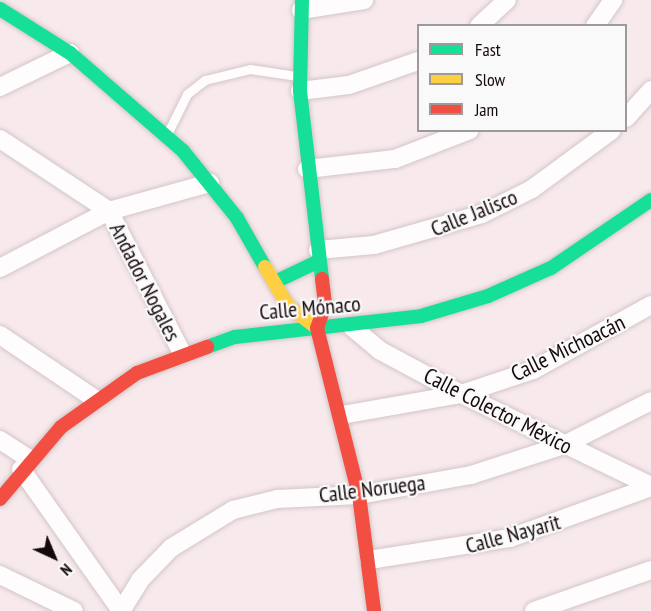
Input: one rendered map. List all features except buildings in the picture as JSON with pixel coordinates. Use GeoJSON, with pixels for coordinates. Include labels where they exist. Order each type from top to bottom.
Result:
{"type":"FeatureCollection","features":[{"type":"Feature","properties":{"kind":"main road"},"geometry":{"type":"LineString","coordinates":[[302,5],[300,84],[325,305],[317,328],[342,415],[359,495],[374,611]]}},
{"type":"Feature","properties":{"kind":"main road"},"geometry":{"type":"LineString","coordinates":[[0,9],[70,53],[167,136],[210,183],[275,282],[288,306],[317,328]]}},
{"type":"Feature","properties":{"kind":"main road","name":"Calle Mónaco"},"geometry":{"type":"LineString","coordinates":[[0,499],[25,464],[95,399],[182,353],[235,337],[317,328],[352,327],[421,316],[488,296],[551,268],[651,201]]}},
{"type":"Feature","properties":{"kind":"main road"},"geometry":{"type":"LineString","coordinates":[[275,282],[319,256]]}},
{"type":"Feature","properties":{"kind":"street"},"geometry":{"type":"LineString","coordinates":[[302,5],[364,0]]}},
{"type":"Feature","properties":{"kind":"street"},"geometry":{"type":"LineString","coordinates":[[481,24],[507,0]]}},
{"type":"Feature","properties":{"kind":"street"},"geometry":{"type":"LineString","coordinates":[[596,24],[613,0]]}},
{"type":"Feature","properties":{"kind":"street"},"geometry":{"type":"LineString","coordinates":[[0,87],[70,53]]}},
{"type":"Feature","properties":{"kind":"street"},"geometry":{"type":"LineString","coordinates":[[300,84],[349,85],[417,61]]}},
{"type":"Feature","properties":{"kind":"street"},"geometry":{"type":"LineString","coordinates":[[627,117],[651,90]]}},
{"type":"Feature","properties":{"kind":"street"},"geometry":{"type":"LineString","coordinates":[[308,169],[395,159],[465,132]]}},
{"type":"Feature","properties":{"kind":"street","name":"Calle Jalisco"},"geometry":{"type":"LineString","coordinates":[[319,256],[407,238],[482,214],[532,189],[609,132]]}},
{"type":"Feature","properties":{"kind":"street"},"geometry":{"type":"LineString","coordinates":[[0,139],[109,211]]}},
{"type":"Feature","properties":{"kind":"street"},"geometry":{"type":"LineString","coordinates":[[5,258],[109,211],[210,183]]}},
{"type":"Feature","properties":{"kind":"street","name":"Andador Nogales"},"geometry":{"type":"LineString","coordinates":[[109,211],[182,353]]}},
{"type":"Feature","properties":{"kind":"street","name":"Calle Michoacán"},"geometry":{"type":"LineString","coordinates":[[342,415],[461,394],[533,370],[602,337],[651,305]]}},
{"type":"Feature","properties":{"kind":"street","name":"Calle Colector México"},"geometry":{"type":"LineString","coordinates":[[352,327],[379,350],[461,394],[651,486]]}},
{"type":"Feature","properties":{"kind":"street"},"geometry":{"type":"LineString","coordinates":[[0,335],[95,399]]}},
{"type":"Feature","properties":{"kind":"street","name":"Calle Noruega"},"geometry":{"type":"LineString","coordinates":[[121,611],[140,580],[171,548],[233,510],[277,499],[359,495],[471,475],[564,445],[651,401]]}},
{"type":"Feature","properties":{"kind":"street"},"geometry":{"type":"LineString","coordinates":[[0,440],[25,464],[121,611]]}},
{"type":"Feature","properties":{"kind":"street","name":"Calle Nayarit"},"geometry":{"type":"LineString","coordinates":[[369,560],[510,538],[651,486]]}},
{"type":"Feature","properties":{"kind":"street"},"geometry":{"type":"LineString","coordinates":[[534,611],[651,570]]}},
{"type":"Feature","properties":{"kind":"street"},"geometry":{"type":"LineString","coordinates":[[0,575],[74,611]]}},
{"type":"Feature","properties":{"kind":"lane"},"geometry":{"type":"LineString","coordinates":[[167,136],[180,104],[205,80],[250,69],[300,84]]}},
{"type":"Feature","properties":{"kind":"traffic: fast"},"geometry":{"type":"LineString","coordinates":[[302,0],[300,91],[322,279]]}},
{"type":"Feature","properties":{"kind":"traffic: fast"},"geometry":{"type":"LineString","coordinates":[[0,9],[70,53],[183,151],[237,218],[265,267]]}},
{"type":"Feature","properties":{"kind":"traffic: fast"},"geometry":{"type":"LineString","coordinates":[[207,347],[235,337],[421,316],[488,296],[551,268],[651,200]]}},
{"type":"Feature","properties":{"kind":"traffic: fast"},"geometry":{"type":"LineString","coordinates":[[275,282],[319,261]]}},
{"type":"Feature","properties":{"kind":"traffic: slow"},"geometry":{"type":"LineString","coordinates":[[265,267],[288,306],[317,328]]}},
{"type":"Feature","properties":{"kind":"traffic: jam"},"geometry":{"type":"LineString","coordinates":[[322,279],[325,305],[317,328],[359,495],[374,611]]}},
{"type":"Feature","properties":{"kind":"traffic: jam"},"geometry":{"type":"LineString","coordinates":[[0,499],[61,427],[137,373],[207,347]]}}]}
